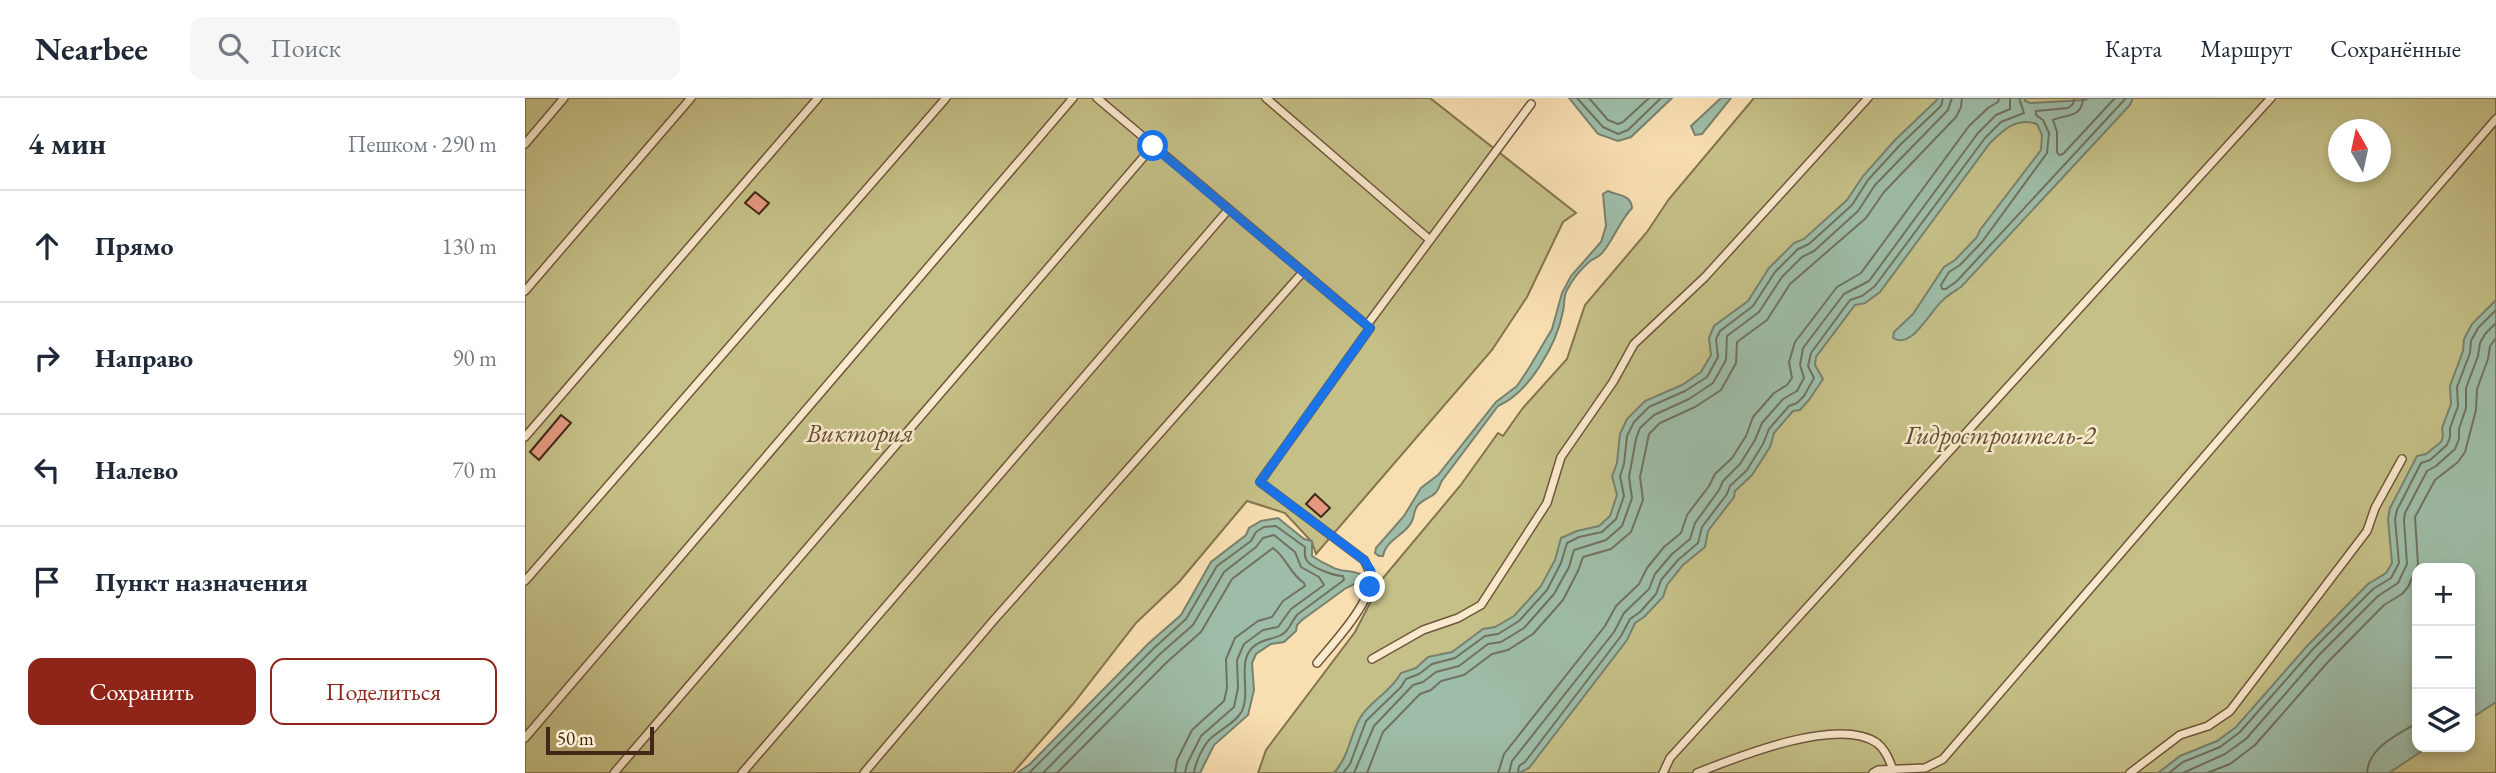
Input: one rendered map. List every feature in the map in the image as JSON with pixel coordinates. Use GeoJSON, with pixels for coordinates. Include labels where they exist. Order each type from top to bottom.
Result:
{"type":"FeatureCollection","features":[{"type":"Feature","properties":{"kind":"lane"},"geometry":{"type":"LineString","coordinates":[[525,144],[564,98]]}},
{"type":"Feature","properties":{"kind":"lane"},"geometry":{"type":"LineString","coordinates":[[525,291],[691,98]]}},
{"type":"Feature","properties":{"kind":"lane"},"geometry":{"type":"LineString","coordinates":[[525,437],[818,98]]}},
{"type":"Feature","properties":{"kind":"lane"},"geometry":{"type":"LineString","coordinates":[[525,581],[946,98]]}},
{"type":"Feature","properties":{"kind":"lane"},"geometry":{"type":"LineString","coordinates":[[525,738],[1073,98]]}},
{"type":"Feature","properties":{"kind":"lane"},"geometry":{"type":"LineString","coordinates":[[1097,98],[1370,328],[1260,482],[1364,560],[1371,571],[1370,587],[1346,630],[1317,663]]}},
{"type":"Feature","properties":{"kind":"lane"},"geometry":{"type":"LineString","coordinates":[[1266,98],[1430,240]]}},
{"type":"Feature","properties":{"kind":"lane"},"geometry":{"type":"LineString","coordinates":[[1372,659],[1423,630],[1458,618],[1481,605],[1547,503],[1561,457],[1613,382],[1634,345],[1705,277],[1868,98]]}},
{"type":"Feature","properties":{"kind":"lane"},"geometry":{"type":"LineString","coordinates":[[1663,773],[1670,758],[2271,98]]}},
{"type":"Feature","properties":{"kind":"lane"},"geometry":{"type":"LineString","coordinates":[[1367,325],[1531,104]]}},
{"type":"Feature","properties":{"kind":"lane"},"geometry":{"type":"LineString","coordinates":[[1873,773],[1925,768],[1943,759],[2496,119]]}},
{"type":"Feature","properties":{"kind":"lane"},"geometry":{"type":"LineString","coordinates":[[614,773],[1153,146]]}},
{"type":"Feature","properties":{"kind":"lane"},"geometry":{"type":"LineString","coordinates":[[742,773],[1228,210]]}},
{"type":"Feature","properties":{"kind":"lane"},"geometry":{"type":"LineString","coordinates":[[864,773],[993,621],[1303,272]]}},
{"type":"Feature","properties":{"kind":"lane"},"geometry":{"type":"LineString","coordinates":[[2130,773],[2180,736],[2208,726],[2229,711],[2367,531],[2375,508],[2402,459]]}},
{"type":"Feature","properties":{"kind":"lane"},"geometry":{"type":"LineString","coordinates":[[1697,773],[1756,750],[1829,734],[1856,735],[1877,743],[1889,758],[1893,771]]}},
{"type":"Feature","properties":{"kind":"green space","name":"Виктория"},"geometry":{"type":"Polygon","coordinates":[[[525,98],[1430,98],[1576,213],[1563,222],[1527,297],[1492,350],[1316,554],[1312,542],[1285,513],[1247,501],[1179,582],[1136,623],[1073,704],[1013,773],[525,773],[525,98]]]}},
{"type":"Feature","properties":{"kind":"green space","name":"Гидростроитель-2"},"geometry":{"type":"Polygon","coordinates":[[[1754,98],[2496,98],[2496,773],[1258,773],[1266,750],[1355,632],[1383,578],[1460,486],[1498,433],[1503,436],[1522,409],[1567,359],[1585,305],[1647,232],[1669,199],[1754,98]]]}},
{"type":"Feature","properties":{"kind":"water"},"geometry":{"type":"Polygon","coordinates":[[[1569,98],[1672,98],[1631,137],[1618,141],[1598,134],[1569,98]]]}},
{"type":"Feature","properties":{"kind":"water"},"geometry":{"type":"Polygon","coordinates":[[[1721,98],[1731,98],[1702,134],[1695,135],[1691,126],[1721,98]]]}},
{"type":"Feature","properties":{"kind":"water"},"geometry":{"type":"Polygon","coordinates":[[[1939,98],[2026,98],[2025,101],[2030,103],[2089,98],[2133,98],[2130,105],[1961,287],[1938,305],[1914,334],[1907,339],[1893,338],[1894,332],[1913,314],[1944,267],[1955,260],[1977,237],[2041,150],[2042,135],[2037,124],[2023,122],[2006,129],[1990,143],[1880,292],[1865,303],[1855,305],[1816,357],[1815,365],[1823,379],[1809,400],[1800,410],[1793,411],[1774,433],[1770,447],[1752,475],[1735,491],[1734,497],[1708,531],[1705,547],[1683,565],[1667,585],[1663,597],[1635,623],[1627,640],[1529,768],[1519,773],[1334,773],[1343,759],[1360,718],[1369,706],[1392,686],[1401,673],[1416,668],[1428,657],[1452,652],[1483,629],[1495,627],[1514,616],[1541,586],[1555,560],[1561,538],[1599,526],[1610,516],[1617,495],[1612,476],[1617,463],[1620,434],[1627,419],[1645,401],[1682,385],[1701,372],[1711,355],[1709,338],[1714,326],[1748,301],[1769,268],[1794,243],[1804,239],[1847,200],[1863,176],[1895,140],[1939,98]]]}},
{"type":"Feature","properties":{"kind":"water"},"geometry":{"type":"Polygon","coordinates":[[[1608,191],[1627,198],[1632,208],[1603,252],[1587,264],[1569,286],[1555,338],[1540,366],[1520,390],[1498,406],[1437,491],[1418,505],[1409,526],[1388,545],[1383,556],[1379,556],[1375,553],[1376,548],[1404,516],[1421,488],[1438,475],[1496,402],[1517,386],[1529,368],[1552,329],[1562,293],[1571,276],[1601,242],[1606,226],[1603,194],[1608,191]]]}},
{"type":"Feature","properties":{"kind":"water"},"geometry":{"type":"Polygon","coordinates":[[[2496,300],[2496,702],[2475,716],[2475,563],[2412,563],[2412,752],[2420,752],[2389,773],[2158,773],[2180,756],[2217,741],[2236,727],[2308,645],[2368,584],[2386,573],[2392,563],[2388,519],[2390,508],[2417,456],[2426,454],[2441,442],[2442,428],[2451,404],[2450,386],[2463,351],[2464,339],[2472,324],[2496,300]]]}},
{"type":"Feature","properties":{"kind":"water"},"geometry":{"type":"Polygon","coordinates":[[[1278,518],[1304,539],[1312,541],[1312,556],[1336,569],[1360,574],[1364,576],[1363,580],[1346,588],[1302,620],[1296,631],[1284,642],[1271,644],[1256,654],[1252,663],[1254,690],[1248,715],[1214,745],[1200,773],[1017,773],[1030,764],[1149,643],[1181,615],[1211,562],[1246,535],[1249,528],[1261,521],[1278,518]]]}},
{"type":"Feature","properties":{"kind":"building"},"geometry":{"type":"Polygon","coordinates":[[[755,192],[769,203],[759,214],[745,203],[755,192]]]}},
{"type":"Feature","properties":{"kind":"building"},"geometry":{"type":"Polygon","coordinates":[[[561,415],[571,423],[539,460],[530,452],[561,415]]]}},
{"type":"Feature","properties":{"kind":"building"},"geometry":{"type":"Polygon","coordinates":[[[1315,494],[1330,508],[1321,517],[1306,504],[1315,494]]]}},
{"type":"Feature","properties":{"kind":"route"},"geometry":{"type":"LineString","coordinates":[[1153,146],[1370,328],[1260,482],[1364,560],[1371,571],[1370,587]]}}]}
